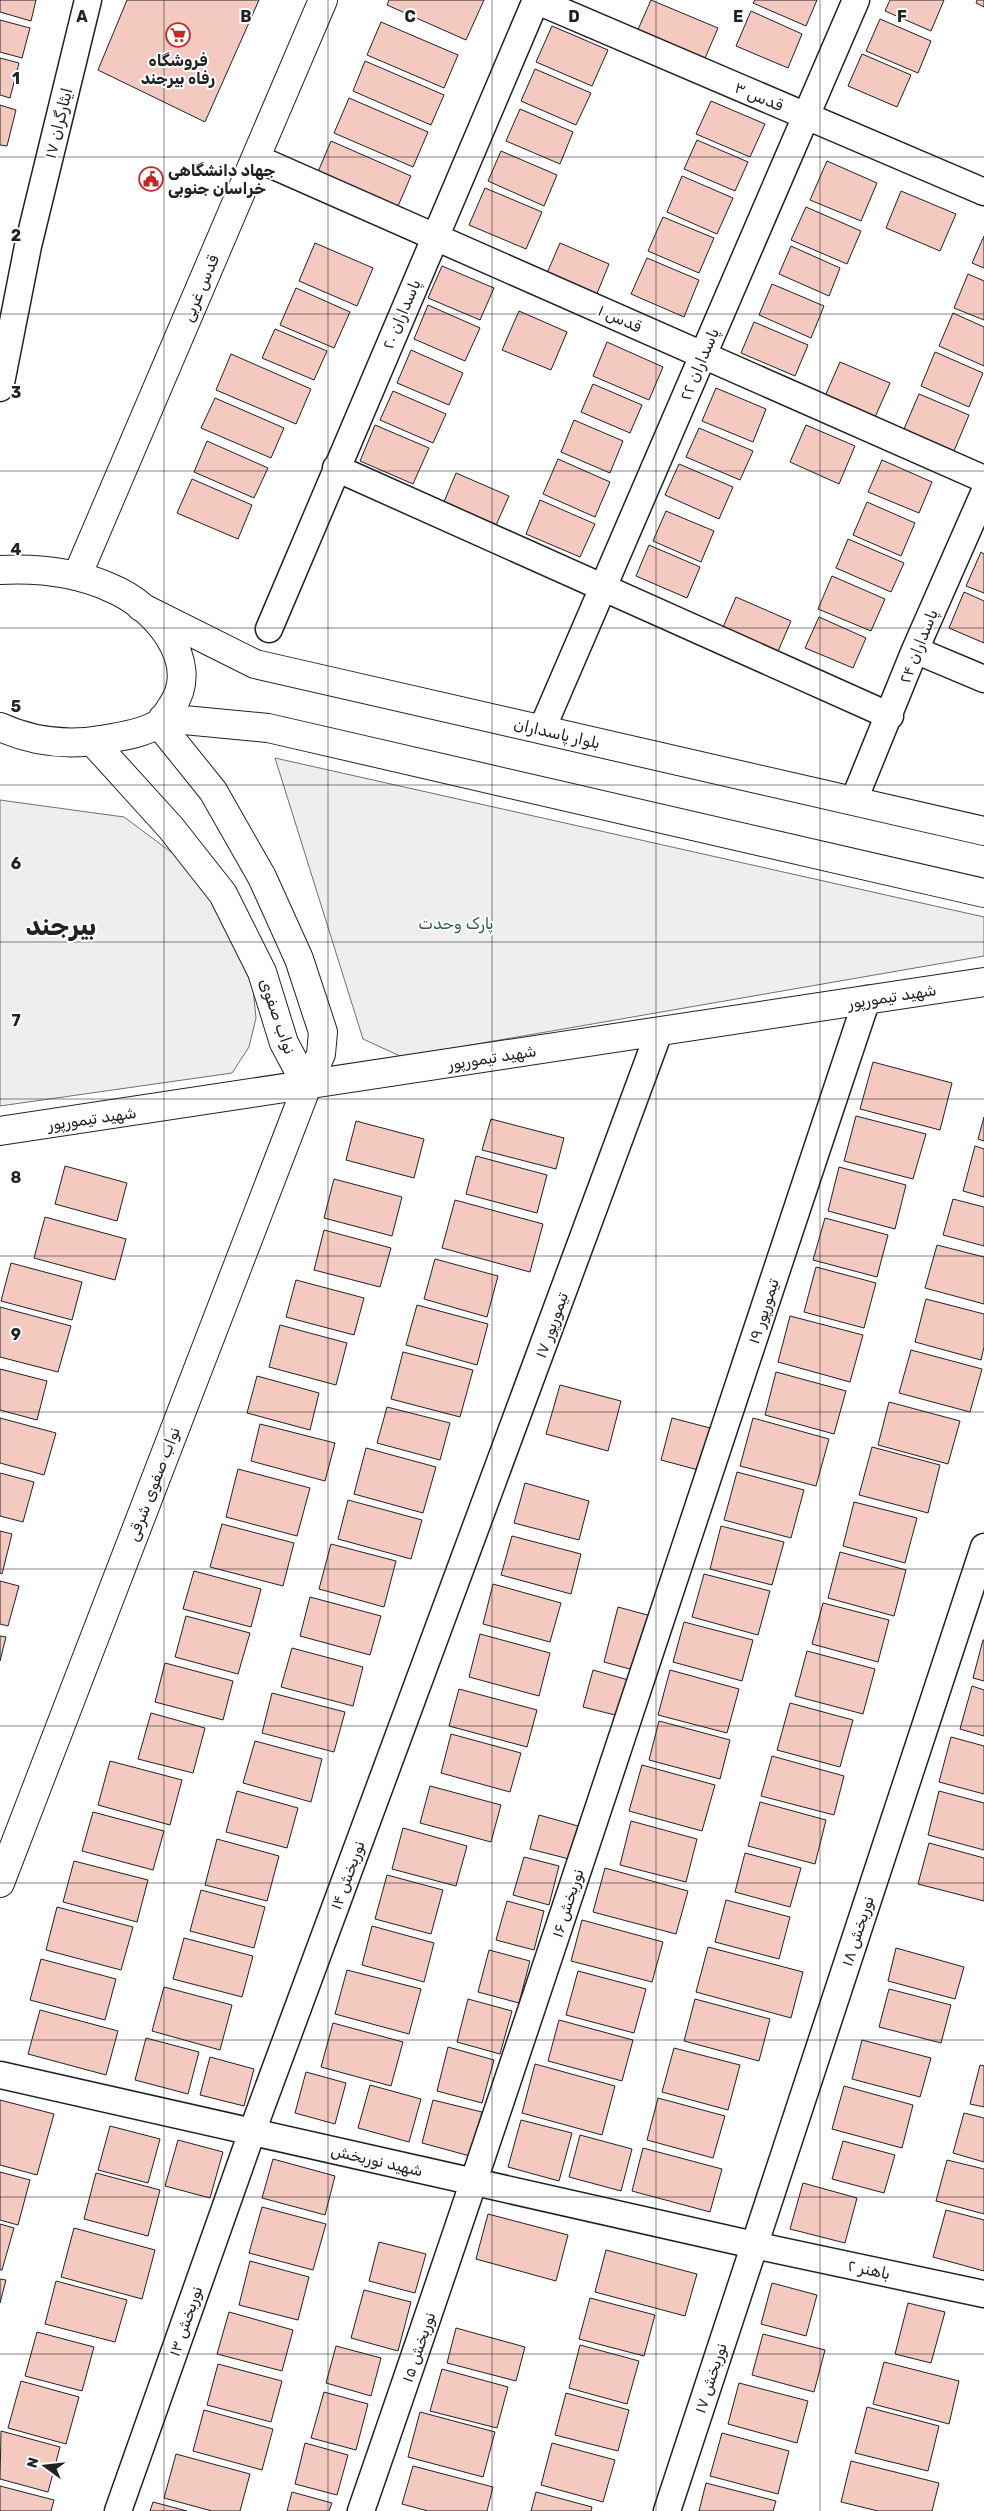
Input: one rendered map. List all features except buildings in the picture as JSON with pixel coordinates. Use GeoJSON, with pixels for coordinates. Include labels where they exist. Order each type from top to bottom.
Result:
{"type":"FeatureCollection","features":[{"type":"Feature","properties":{"kind":"street","name":"ایثارگران ۱۷"},"geometry":{"type":"LineString","coordinates":[[0,388],[28,246],[88,0]]}},
{"type":"Feature","properties":{"kind":"street","name":"قدس غربی"},"geometry":{"type":"LineString","coordinates":[[77,576],[324,0]]}},
{"type":"Feature","properties":{"kind":"street","name":"قدس ۳"},"geometry":{"type":"LineString","coordinates":[[535,0],[984,192]]}},
{"type":"Feature","properties":{"kind":"street","name":"پاسداران ۲۰"},"geometry":{"type":"LineString","coordinates":[[269,630],[535,0]]}},
{"type":"Feature","properties":{"kind":"street","name":"پاسداران ۲۲"},"geometry":{"type":"LineString","coordinates":[[542,729],[856,0]]}},
{"type":"Feature","properties":{"kind":"street","name":"قدس ۱"},"geometry":{"type":"LineString","coordinates":[[256,158],[984,479]]}},
{"type":"Feature","properties":{"kind":"street"},"geometry":{"type":"LineString","coordinates":[[336,468],[890,716]]}},
{"type":"Feature","properties":{"kind":"street","name":"پاسداران ۲۴"},"geometry":{"type":"LineString","coordinates":[[854,800],[890,716],[915,650],[984,493]]}},
{"type":"Feature","properties":{"kind":"street"},"geometry":{"type":"LineString","coordinates":[[0,570],[34,568],[77,576],[112,588],[141,607],[162,626],[174,646],[183,671],[178,697],[161,721]]}},
{"type":"Feature","properties":{"kind":"street","name":"بلوار پاسداران"},"geometry":{"type":"LineString","coordinates":[[141,607],[255,664],[984,831]]}},
{"type":"Feature","properties":{"kind":"street"},"geometry":{"type":"LineString","coordinates":[[915,650],[984,679]]}},
{"type":"Feature","properties":{"kind":"street"},"geometry":{"type":"LineString","coordinates":[[0,727],[43,742],[72,744],[128,735],[161,721],[268,728],[984,892]]}},
{"type":"Feature","properties":{"kind":"street","name":"نواب صفوی"},"geometry":{"type":"LineString","coordinates":[[161,721],[213,791],[262,876],[299,959],[323,1032],[321,1054],[307,1086]]}},
{"type":"Feature","properties":{"kind":"street","name":"نواب صفوی"},"geometry":{"type":"LineString","coordinates":[[93,742],[171,828],[223,894],[262,972],[284,1043],[307,1086]]}},
{"type":"Feature","properties":{"kind":"street","name":"شهید تیمورپور"},"geometry":{"type":"LineString","coordinates":[[0,1131],[984,982]]}},
{"type":"Feature","properties":{"kind":"street","name":"تیمورپور ۱۹"},"geometry":{"type":"LineString","coordinates":[[658,1623],[867,999]]}},
{"type":"Feature","properties":{"kind":"street","name":"تیمورپور ۱۷"},"geometry":{"type":"LineString","coordinates":[[443,1618],[659,1032]]}},
{"type":"Feature","properties":{"kind":"street","name":"نواب صفوی شرقی"},"geometry":{"type":"LineString","coordinates":[[0,1883],[307,1086]]}},
{"type":"Feature","properties":{"kind":"street","name":"نوربخش ۱۸"},"geometry":{"type":"LineString","coordinates":[[754,2245],[984,1547]]}},
{"type":"Feature","properties":{"kind":"street","name":"نوربخش ۱۴"},"geometry":{"type":"LineString","coordinates":[[252,2132],[443,1618]]}},
{"type":"Feature","properties":{"kind":"street","name":"نوربخش ۱۶"},"geometry":{"type":"LineString","coordinates":[[475,2182],[658,1623]]}},
{"type":"Feature","properties":{"kind":"street","name":"شهید نوربخش"},"geometry":{"type":"LineString","coordinates":[[0,2075],[754,2245]]}},
{"type":"Feature","properties":{"kind":"street","name":"نوربخش ۱۳"},"geometry":{"type":"LineString","coordinates":[[118,2510],[252,2132]]}},
{"type":"Feature","properties":{"kind":"street","name":"نوربخش ۱۵"},"geometry":{"type":"LineString","coordinates":[[361,2511],[475,2182]]}},
{"type":"Feature","properties":{"kind":"street","name":"باهنر ۲"},"geometry":{"type":"LineString","coordinates":[[754,2245],[984,2294]]}},
{"type":"Feature","properties":{"kind":"street","name":"نوربخش ۱۷"},"geometry":{"type":"LineString","coordinates":[[667,2511],[754,2245]]}},
{"type":"Feature","properties":{"kind":"green space","name":"پارک وحدت"},"geometry":{"type":"Polygon","coordinates":[[[275,758],[984,917],[984,956],[402,1057],[363,1039],[275,758]]]}},
{"type":"Feature","properties":{"kind":"green space"},"geometry":{"type":"Polygon","coordinates":[[[0,800],[124,817],[175,855],[217,903],[253,988],[256,1018],[249,1047],[232,1073],[0,1106],[0,800]]]}},
{"type":"Feature","properties":{"kind":"place","name":"فروشگاه رفاه بیرجند"},"geometry":{"type":"Point","coordinates":[178,35]}},
{"type":"Feature","properties":{"kind":"place","name":"جهاد دانشگاهی خراسان جنوبی"},"geometry":{"type":"Point","coordinates":[151,179]}},
{"type":"Feature","properties":{"kind":"district","name":"بیرجند"},"geometry":{"type":"Point","coordinates":[61,926]}}]}
